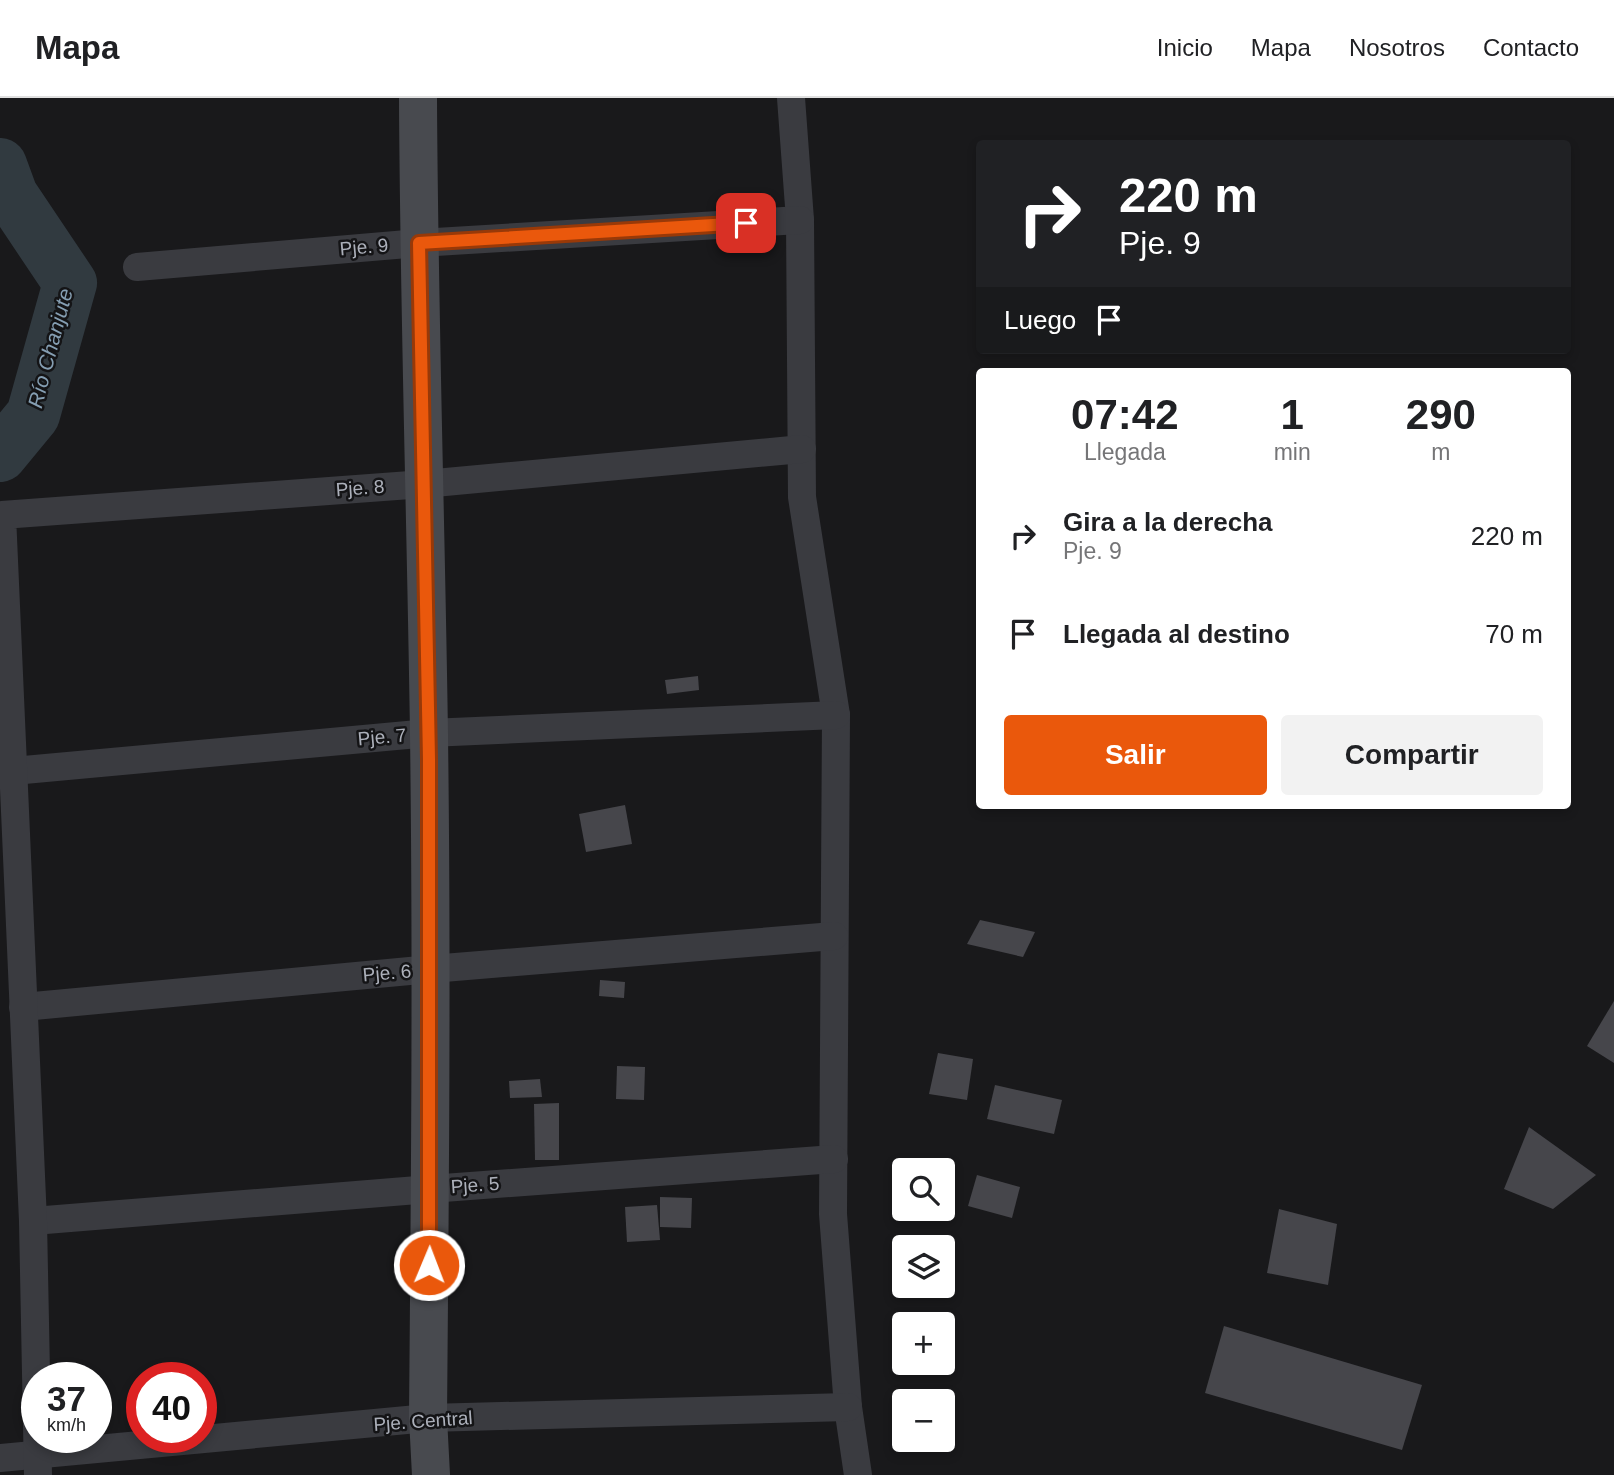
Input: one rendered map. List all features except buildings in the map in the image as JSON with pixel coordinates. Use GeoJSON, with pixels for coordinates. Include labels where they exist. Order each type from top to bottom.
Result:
{"type":"FeatureCollection","features":[{"type":"Feature","properties":{"kind":"street"},"geometry":{"type":"LineString","coordinates":[[418,98],[429,733],[431,969],[428,1418],[431,1475]]}},
{"type":"Feature","properties":{"kind":"street"},"geometry":{"type":"LineString","coordinates":[[791,98],[800,220],[802,497],[836,715],[833,1214],[848,1407],[858,1475]]}},
{"type":"Feature","properties":{"kind":"street","name":"Pje. 9"},"geometry":{"type":"LineString","coordinates":[[137,267],[419,243],[800,220]]}},
{"type":"Feature","properties":{"kind":"street","name":"Pje. 8"},"geometry":{"type":"LineString","coordinates":[[13,771],[2,515],[424,484],[802,449]]}},
{"type":"Feature","properties":{"kind":"street","name":"Pje. 7"},"geometry":{"type":"LineString","coordinates":[[13,771],[429,733],[836,715]]}},
{"type":"Feature","properties":{"kind":"street"},"geometry":{"type":"LineString","coordinates":[[13,771],[33,1222],[37,1465]]}},
{"type":"Feature","properties":{"kind":"street","name":"Pje. 6"},"geometry":{"type":"LineString","coordinates":[[23,1007],[431,969],[834,936]]}},
{"type":"Feature","properties":{"kind":"street","name":"Pje. 5"},"geometry":{"type":"LineString","coordinates":[[33,1222],[834,1159]]}},
{"type":"Feature","properties":{"kind":"street","name":"Pje. Central"},"geometry":{"type":"LineString","coordinates":[[0,1458],[37,1465],[428,1418],[848,1407]]}},
{"type":"Feature","properties":{"kind":"waterway","name":"Río Chanjute"},"geometry":{"type":"LineString","coordinates":[[0,165],[11,195],[70,283],[33,415],[0,455]]}},
{"type":"Feature","properties":{"kind":"route"},"geometry":{"type":"LineString","coordinates":[[429,1265],[429,759],[419,243],[746,223]]}}]}
